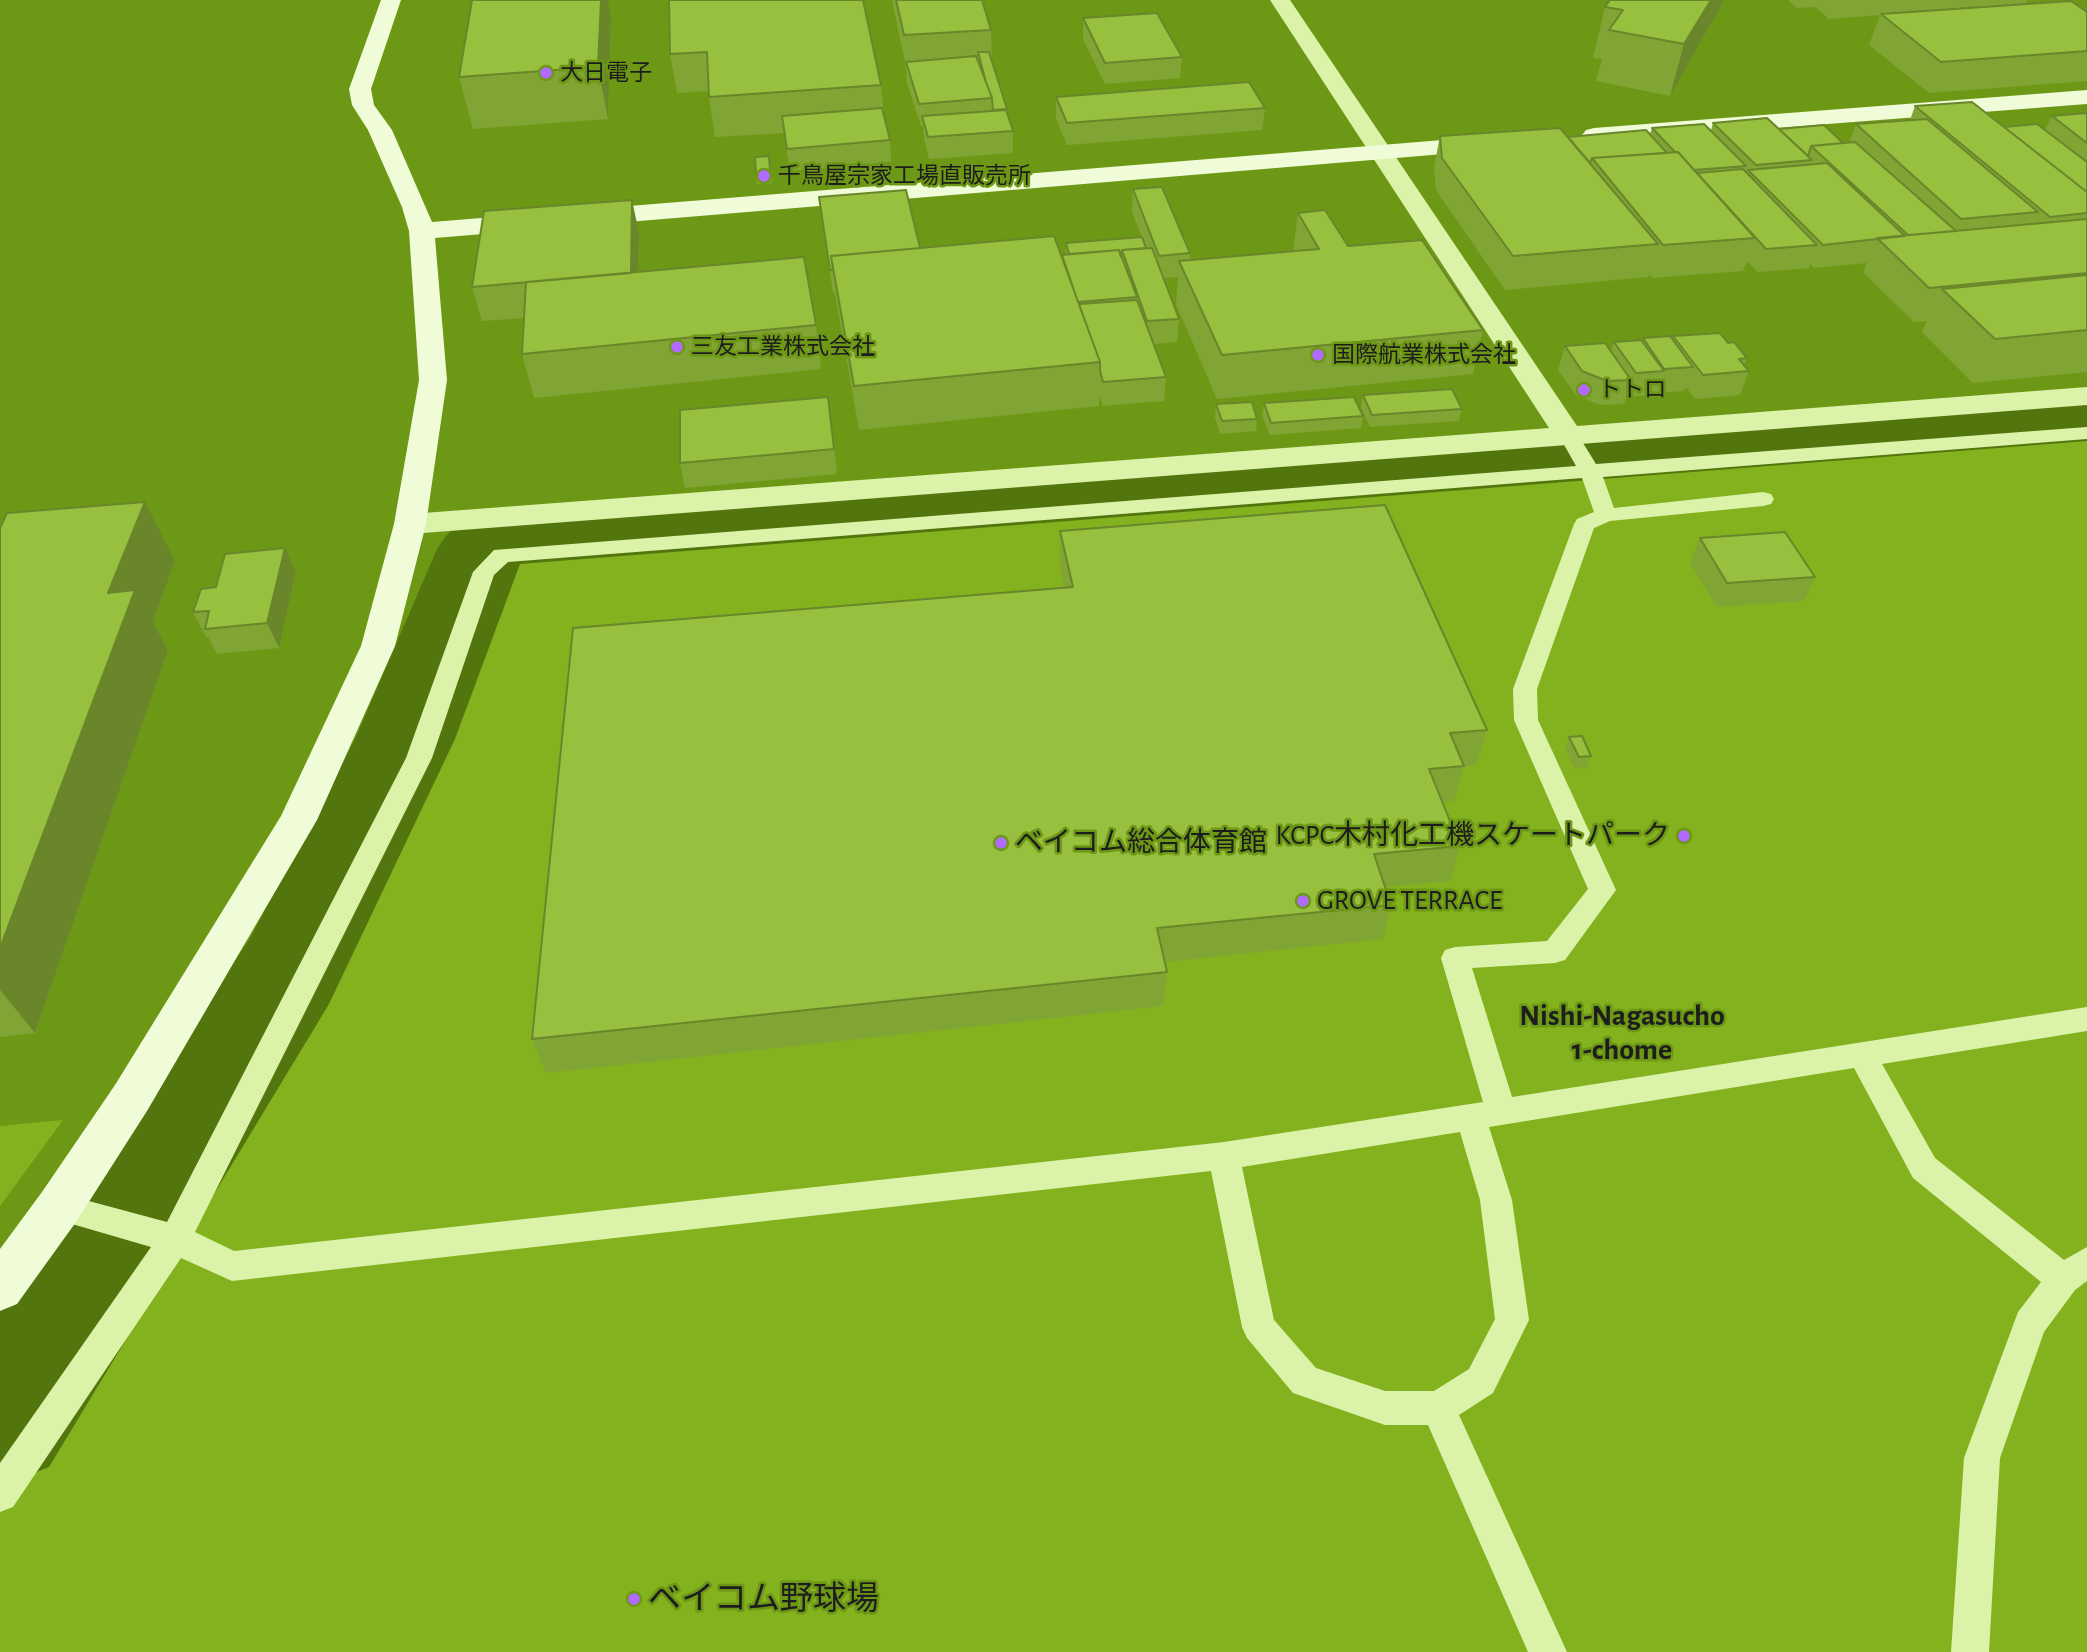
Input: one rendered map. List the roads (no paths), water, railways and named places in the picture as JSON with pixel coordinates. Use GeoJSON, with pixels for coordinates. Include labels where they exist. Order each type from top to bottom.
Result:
{"type":"FeatureCollection","features":[{"type":"Feature","properties":{"kind":"street"},"geometry":{"type":"LineString","coordinates":[[0,1288],[131,1098],[298,820],[378,646],[410,524],[433,380],[422,231],[415,208],[380,130],[363,104],[360,89],[391,0]]}},
{"type":"Feature","properties":{"kind":"street"},"geometry":{"type":"LineString","coordinates":[[1280,0],[1571,439]]}},
{"type":"Feature","properties":{"kind":"street"},"geometry":{"type":"LineString","coordinates":[[1576,137],[2087,97]]}},
{"type":"Feature","properties":{"kind":"street"},"geometry":{"type":"LineString","coordinates":[[422,231],[1521,141]]}},
{"type":"Feature","properties":{"kind":"street"},"geometry":{"type":"LineString","coordinates":[[410,524],[1571,439],[2087,396]]}},
{"type":"Feature","properties":{"kind":"lane"},"geometry":{"type":"LineString","coordinates":[[0,1494],[162,1235],[419,758],[484,572],[502,555],[1587,468],[2087,433]]}},
{"type":"Feature","properties":{"kind":"lane"},"geometry":{"type":"LineString","coordinates":[[1571,439],[1587,468],[1606,515]]}},
{"type":"Feature","properties":{"kind":"lane"},"geometry":{"type":"LineString","coordinates":[[1224,1156],[1259,1328],[1305,1381],[1385,1408],[1438,1408],[1481,1381],[1512,1320],[1486,1113],[1455,958],[1555,952],[1602,890],[1526,720],[1525,689],[1585,524],[1606,515],[1763,499]]}},
{"type":"Feature","properties":{"kind":"lane"},"geometry":{"type":"LineString","coordinates":[[59,1206],[162,1235],[232,1266],[1224,1156],[2087,1019]]}},
{"type":"Feature","properties":{"kind":"lane"},"geometry":{"type":"LineString","coordinates":[[1861,1054],[1924,1168],[2075,1270],[2030,1323],[1982,1458],[1970,1652]]}},
{"type":"Feature","properties":{"kind":"lane"},"geometry":{"type":"LineString","coordinates":[[1438,1408],[1548,1652]]}},
{"type":"Feature","properties":{"kind":"waterway"},"geometry":{"type":"LineString","coordinates":[[0,1418],[289,972],[405,739],[481,549],[496,538],[2087,417]]}},
{"type":"Feature","properties":{"kind":"place","name":"大日電子"},"geometry":{"type":"Point","coordinates":[546,73]}},
{"type":"Feature","properties":{"kind":"place","name":"千鳥屋宗家工場直販売所"},"geometry":{"type":"Point","coordinates":[764,176]}},
{"type":"Feature","properties":{"kind":"place","name":"三友工業株式会社"},"geometry":{"type":"Point","coordinates":[677,347]}},
{"type":"Feature","properties":{"kind":"place","name":"国際航業株式会社"},"geometry":{"type":"Point","coordinates":[1318,355]}},
{"type":"Feature","properties":{"kind":"place","name":"トトロ"},"geometry":{"type":"Point","coordinates":[1584,390]}},
{"type":"Feature","properties":{"kind":"place","name":"KCPC木村化工機スケートパーク"},"geometry":{"type":"Point","coordinates":[1684,836]}},
{"type":"Feature","properties":{"kind":"place","name":"ベイコム総合体育館"},"geometry":{"type":"Point","coordinates":[1001,843]}},
{"type":"Feature","properties":{"kind":"place","name":"GROVE TERRACE"},"geometry":{"type":"Point","coordinates":[1303,901]}},
{"type":"Feature","properties":{"kind":"place","name":"ベイコム野球場"},"geometry":{"type":"Point","coordinates":[634,1599]}},
{"type":"Feature","properties":{"kind":"district","name":"Nishi-Nagasucho 1-chome"},"geometry":{"type":"Point","coordinates":[1622,1033]}}]}
